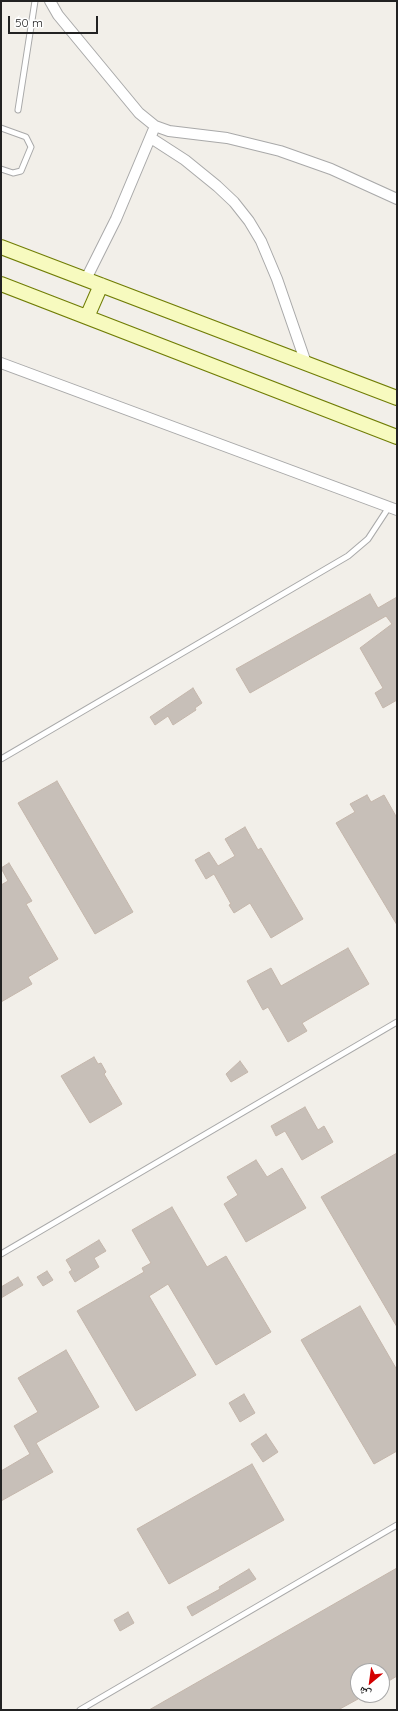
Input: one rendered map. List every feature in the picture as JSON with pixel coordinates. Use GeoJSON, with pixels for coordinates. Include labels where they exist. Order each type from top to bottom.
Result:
{"type":"FeatureCollection","features":[{"type":"Feature","properties":{"kind":"street"},"geometry":{"type":"LineString","coordinates":[[50,1],[58,15],[139,113],[155,126],[169,131],[234,140],[280,151],[331,169],[397,199]]}},
{"type":"Feature","properties":{"kind":"street"},"geometry":{"type":"LineString","coordinates":[[86,279],[122,206],[155,126]]}},
{"type":"Feature","properties":{"kind":"street"},"geometry":{"type":"LineString","coordinates":[[151,138],[185,160],[217,186],[234,202],[248,221],[261,241],[277,279],[306,363]]}},
{"type":"Feature","properties":{"kind":"street"},"geometry":{"type":"LineString","coordinates":[[1,246],[397,398]]}},
{"type":"Feature","properties":{"kind":"street"},"geometry":{"type":"LineString","coordinates":[[1,284],[397,437]]}},
{"type":"Feature","properties":{"kind":"street"},"geometry":{"type":"LineString","coordinates":[[87,317],[101,285]]}},
{"type":"Feature","properties":{"kind":"street"},"geometry":{"type":"LineString","coordinates":[[1,363],[393,508]]}},
{"type":"Feature","properties":{"kind":"lane"},"geometry":{"type":"LineString","coordinates":[[18,110],[35,1]]}},
{"type":"Feature","properties":{"kind":"lane"},"geometry":{"type":"LineString","coordinates":[[1,128],[26,137],[31,147],[21,171],[13,173],[1,169]]}},
{"type":"Feature","properties":{"kind":"lane"},"geometry":{"type":"LineString","coordinates":[[1,759],[348,556],[368,539],[393,508]]}},
{"type":"Feature","properties":{"kind":"lane"},"geometry":{"type":"LineString","coordinates":[[1,1254],[397,1022]]}},
{"type":"Feature","properties":{"kind":"lane"},"geometry":{"type":"LineString","coordinates":[[80,1710],[397,1525]]}},
{"type":"Feature","properties":{"kind":"building"},"geometry":{"type":"Polygon","coordinates":[[[370,594],[378,608],[397,597],[397,700],[383,708],[375,693],[383,688],[360,648],[392,624],[386,616],[250,693],[236,669],[370,594]]]}},
{"type":"Feature","properties":{"kind":"building"},"geometry":{"type":"Polygon","coordinates":[[[193,688],[202,703],[195,708],[196,710],[173,725],[168,716],[155,725],[150,717],[193,688]]]}},
{"type":"Feature","properties":{"kind":"building"},"geometry":{"type":"Polygon","coordinates":[[[57,781],[133,912],[95,934],[18,803],[57,781]]]}},
{"type":"Feature","properties":{"kind":"building"},"geometry":{"type":"Polygon","coordinates":[[[367,795],[371,802],[384,795],[397,818],[397,925],[336,823],[355,812],[350,804],[367,795]]]}},
{"type":"Feature","properties":{"kind":"building"},"geometry":{"type":"Polygon","coordinates":[[[245,827],[258,850],[261,848],[303,919],[271,938],[250,903],[234,913],[229,905],[231,904],[214,874],[206,879],[195,860],[209,852],[218,866],[235,856],[225,839],[245,827]]]}},
{"type":"Feature","properties":{"kind":"building"},"geometry":{"type":"Polygon","coordinates":[[[9,863],[32,901],[26,904],[58,959],[28,977],[32,984],[1,1002],[1,885],[8,881],[1,868],[9,863]]]}},
{"type":"Feature","properties":{"kind":"building"},"geometry":{"type":"Polygon","coordinates":[[[348,948],[369,984],[302,1023],[307,1031],[288,1042],[268,1007],[263,1010],[247,981],[271,968],[281,986],[348,948]]]}},
{"type":"Feature","properties":{"kind":"building"},"geometry":{"type":"Polygon","coordinates":[[[94,1057],[98,1064],[101,1063],[106,1072],[104,1074],[122,1104],[90,1123],[61,1076],[94,1057]]]}},
{"type":"Feature","properties":{"kind":"building"},"geometry":{"type":"Polygon","coordinates":[[[240,1061],[248,1072],[231,1082],[226,1074],[240,1061]]]}},
{"type":"Feature","properties":{"kind":"building"},"geometry":{"type":"Polygon","coordinates":[[[305,1107],[318,1130],[324,1126],[333,1142],[302,1160],[285,1131],[276,1136],[271,1126],[305,1107]]]}},
{"type":"Feature","properties":{"kind":"building"},"geometry":{"type":"Polygon","coordinates":[[[397,1153],[397,1327],[321,1197],[397,1153]]]}},
{"type":"Feature","properties":{"kind":"building"},"geometry":{"type":"Polygon","coordinates":[[[256,1160],[267,1177],[282,1168],[306,1208],[246,1242],[224,1204],[238,1195],[227,1177],[256,1160]]]}},
{"type":"Feature","properties":{"kind":"building"},"geometry":{"type":"Polygon","coordinates":[[[172,1207],[207,1267],[226,1256],[271,1332],[216,1365],[168,1284],[149,1296],[196,1375],[136,1411],[77,1311],[144,1272],[142,1268],[151,1263],[132,1230],[172,1207]]]}},
{"type":"Feature","properties":{"kind":"building"},"geometry":{"type":"Polygon","coordinates":[[[99,1240],[106,1251],[94,1258],[99,1267],[75,1282],[69,1272],[72,1270],[66,1260],[99,1240]]]}},
{"type":"Feature","properties":{"kind":"building"},"geometry":{"type":"Polygon","coordinates":[[[47,1271],[53,1280],[43,1286],[37,1277],[47,1271]]]}},
{"type":"Feature","properties":{"kind":"building"},"geometry":{"type":"Polygon","coordinates":[[[18,1277],[23,1285],[1,1298],[1,1287],[18,1277]]]}},
{"type":"Feature","properties":{"kind":"building"},"geometry":{"type":"Polygon","coordinates":[[[360,1306],[397,1370],[397,1451],[374,1464],[301,1340],[360,1306]]]}},
{"type":"Feature","properties":{"kind":"building"},"geometry":{"type":"Polygon","coordinates":[[[66,1350],[99,1407],[36,1443],[53,1472],[1,1501],[1,1471],[30,1454],[14,1426],[38,1412],[18,1378],[66,1350]]]}},
{"type":"Feature","properties":{"kind":"building"},"geometry":{"type":"Polygon","coordinates":[[[244,1394],[255,1413],[240,1422],[229,1403],[244,1394]]]}},
{"type":"Feature","properties":{"kind":"building"},"geometry":{"type":"Polygon","coordinates":[[[266,1434],[278,1452],[263,1462],[251,1444],[266,1434]]]}},
{"type":"Feature","properties":{"kind":"building"},"geometry":{"type":"Polygon","coordinates":[[[252,1464],[284,1520],[169,1584],[137,1529],[252,1464]]]}},
{"type":"Feature","properties":{"kind":"building"},"geometry":{"type":"Polygon","coordinates":[[[397,1568],[397,1676],[390,1680],[390,1663],[350,1663],[351,1703],[338,1710],[149,1710],[397,1568]]]}},
{"type":"Feature","properties":{"kind":"building"},"geometry":{"type":"Polygon","coordinates":[[[249,1569],[256,1579],[192,1616],[187,1607],[220,1589],[219,1587],[249,1569]]]}},
{"type":"Feature","properties":{"kind":"building"},"geometry":{"type":"Polygon","coordinates":[[[128,1612],[134,1623],[120,1631],[114,1620],[128,1612]]]}}]}
